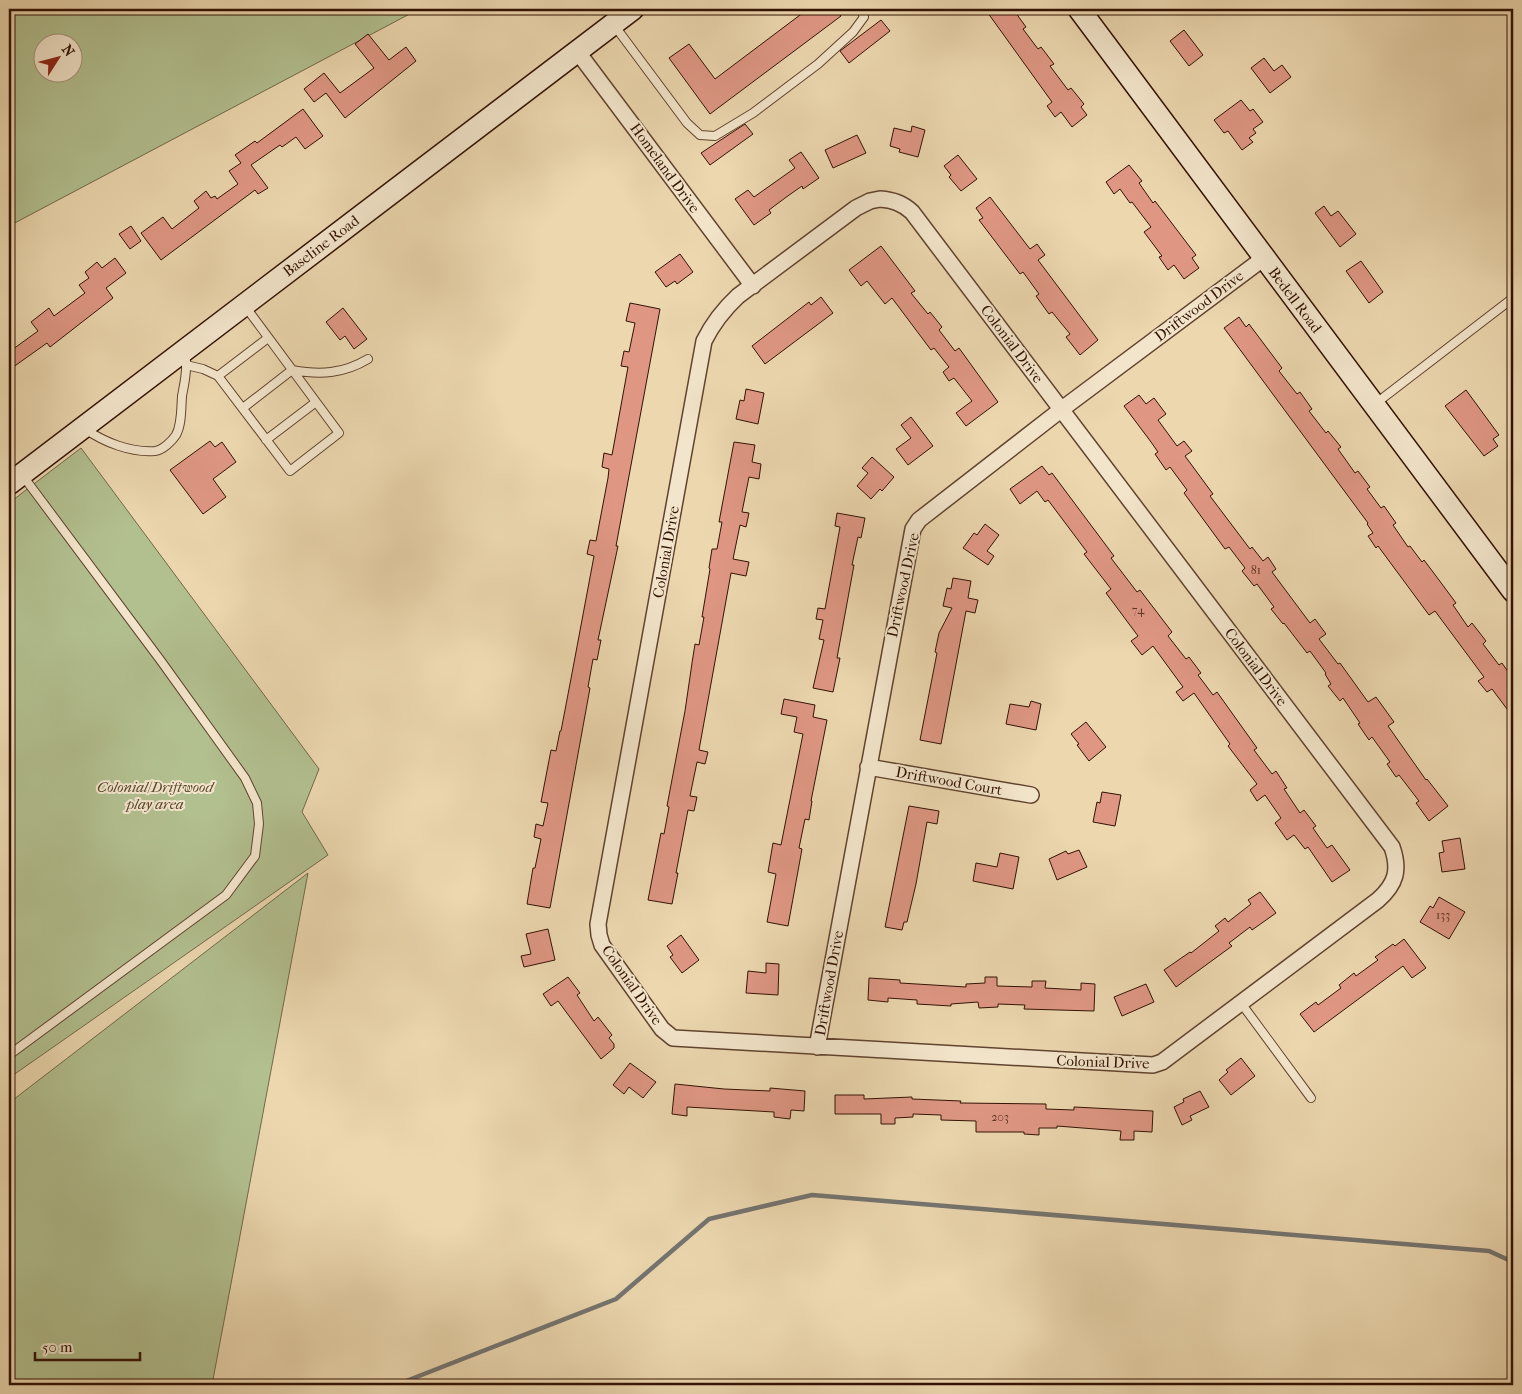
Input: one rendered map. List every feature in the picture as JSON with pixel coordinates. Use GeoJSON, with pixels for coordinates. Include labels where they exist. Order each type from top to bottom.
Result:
{"type":"FeatureCollection","features":[{"type":"Feature","properties":{"kind":"street","name":"Baseline Road"},"geometry":{"type":"LineString","coordinates":[[15,479],[83,428],[185,357],[244,304],[633,9]]}},
{"type":"Feature","properties":{"kind":"street","name":"Bedell Road"},"geometry":{"type":"LineString","coordinates":[[1079,9],[1513,591]]}},
{"type":"Feature","properties":{"kind":"street","name":"Homeland Drive"},"geometry":{"type":"LineString","coordinates":[[577,51],[753,286]]}},
{"type":"Feature","properties":{"kind":"street","name":"Colonial Drive"},"geometry":{"type":"LineString","coordinates":[[880,199],[892,200],[904,205],[912,212],[1392,847],[1396,857],[1396,868],[1394,881],[1387,891],[1162,1062],[1153,1065],[673,1038],[662,1029],[602,945],[599,935],[600,915],[704,342],[712,325],[724,308],[753,286],[856,208],[870,201],[880,199]]}},
{"type":"Feature","properties":{"kind":"street","name":"Driftwood Drive"},"geometry":{"type":"LineString","coordinates":[[817,1047],[913,529],[919,520],[1062,409],[1264,258]]}},
{"type":"Feature","properties":{"kind":"street","name":"Driftwood Court"},"geometry":{"type":"LineString","coordinates":[[868,767],[1031,795]]}},
{"type":"Feature","properties":{"kind":"lane"},"geometry":{"type":"LineString","coordinates":[[614,24],[687,123],[700,136],[714,136],[753,113],[818,64],[853,32],[864,17],[861,9]]}},
{"type":"Feature","properties":{"kind":"lane"},"geometry":{"type":"LineString","coordinates":[[1374,405],[1513,298]]}},
{"type":"Feature","properties":{"kind":"lane"},"geometry":{"type":"LineString","coordinates":[[83,428],[99,439],[113,444],[156,451],[161,448],[173,439],[178,428],[185,357],[218,376],[290,471],[339,434],[244,304]]}},
{"type":"Feature","properties":{"kind":"lane"},"geometry":{"type":"LineString","coordinates":[[218,376],[268,338]]}},
{"type":"Feature","properties":{"kind":"lane"},"geometry":{"type":"LineString","coordinates":[[243,408],[292,370],[327,374],[355,367],[368,359]]}},
{"type":"Feature","properties":{"kind":"lane"},"geometry":{"type":"LineString","coordinates":[[266,440],[316,402]]}},
{"type":"Feature","properties":{"kind":"lane"},"geometry":{"type":"LineString","coordinates":[[9,1055],[226,895],[255,856],[259,824],[257,803],[245,778],[161,661],[15,479]]}},
{"type":"Feature","properties":{"kind":"lane"},"geometry":{"type":"LineString","coordinates":[[1240,1003],[1311,1098]]}},
{"type":"Feature","properties":{"kind":"green space"},"geometry":{"type":"Polygon","coordinates":[[[9,9],[419,9],[9,226],[9,9]]]}},
{"type":"Feature","properties":{"kind":"green space","name":"Colonial/Driftwood play area"},"geometry":{"type":"Polygon","coordinates":[[[81,448],[319,769],[302,812],[328,855],[9,1078],[9,503],[81,448]]]}},
{"type":"Feature","properties":{"kind":"green space"},"geometry":{"type":"Polygon","coordinates":[[[308,873],[212,1385],[9,1385],[9,1103],[308,873]]]}},
{"type":"Feature","properties":{"kind":"building"},"geometry":{"type":"Polygon","coordinates":[[[808,9],[836,9],[841,16],[710,114],[669,58],[689,44],[715,79],[808,9]]]}},
{"type":"Feature","properties":{"kind":"building"},"geometry":{"type":"Polygon","coordinates":[[[985,9],[1013,9],[1026,27],[1023,29],[1038,49],[1041,47],[1054,64],[1050,66],[1068,90],[1071,88],[1084,104],[1081,107],[1087,115],[1072,127],[1061,112],[1055,117],[1047,106],[1052,102],[985,9]]]}},
{"type":"Feature","properties":{"kind":"building"},"geometry":{"type":"Polygon","coordinates":[[[881,20],[890,31],[849,63],[840,51],[881,20]]]}},
{"type":"Feature","properties":{"kind":"building"},"geometry":{"type":"Polygon","coordinates":[[[1184,30],[1203,55],[1189,66],[1170,41],[1184,30]]]}},
{"type":"Feature","properties":{"kind":"building"},"geometry":{"type":"Polygon","coordinates":[[[368,34],[389,60],[406,47],[416,61],[345,118],[326,93],[314,102],[304,89],[324,73],[340,93],[374,68],[355,44],[368,34]]]}},
{"type":"Feature","properties":{"kind":"building"},"geometry":{"type":"Polygon","coordinates":[[[1264,58],[1274,71],[1282,65],[1291,77],[1270,93],[1251,68],[1264,58]]]}},
{"type":"Feature","properties":{"kind":"building"},"geometry":{"type":"Polygon","coordinates":[[[1241,100],[1250,111],[1253,109],[1263,122],[1253,129],[1256,133],[1249,138],[1253,142],[1242,150],[1228,131],[1224,133],[1214,120],[1241,100]]]}},
{"type":"Feature","properties":{"kind":"building"},"geometry":{"type":"Polygon","coordinates":[[[303,109],[323,136],[305,149],[296,137],[282,147],[280,145],[251,165],[268,188],[258,194],[255,190],[161,260],[141,233],[163,217],[172,229],[199,208],[194,201],[206,191],[211,198],[215,196],[217,199],[238,184],[229,171],[241,163],[235,155],[255,141],[257,143],[303,109]]]}},
{"type":"Feature","properties":{"kind":"building"},"geometry":{"type":"Polygon","coordinates":[[[745,124],[753,134],[710,165],[701,153],[745,124]]]}},
{"type":"Feature","properties":{"kind":"building"},"geometry":{"type":"Polygon","coordinates":[[[912,126],[925,130],[918,157],[899,152],[900,149],[890,146],[894,128],[911,132],[912,126]]]}},
{"type":"Feature","properties":{"kind":"building"},"geometry":{"type":"Polygon","coordinates":[[[857,135],[866,153],[833,168],[825,150],[857,135]]]}},
{"type":"Feature","properties":{"kind":"building"},"geometry":{"type":"Polygon","coordinates":[[[801,152],[819,178],[803,189],[802,186],[785,198],[769,210],[771,213],[754,225],[735,199],[748,190],[754,197],[795,168],[789,160],[801,152]]]}},
{"type":"Feature","properties":{"kind":"building"},"geometry":{"type":"Polygon","coordinates":[[[958,155],[977,179],[961,191],[949,177],[951,175],[944,166],[958,155]]]}},
{"type":"Feature","properties":{"kind":"building"},"geometry":{"type":"Polygon","coordinates":[[[1129,165],[1142,181],[1139,183],[1153,203],[1155,201],[1196,255],[1192,258],[1199,268],[1184,279],[1174,265],[1168,270],[1159,257],[1162,256],[1144,232],[1151,227],[1132,202],[1130,203],[1120,189],[1114,194],[1106,182],[1129,165]]]}},
{"type":"Feature","properties":{"kind":"building"},"geometry":{"type":"Polygon","coordinates":[[[990,197],[1030,249],[1037,244],[1045,255],[1038,260],[1098,340],[1080,355],[1066,337],[1070,334],[1052,312],[1049,314],[1036,296],[1039,294],[1023,272],[1020,274],[979,220],[983,218],[976,208],[990,197]]]}},
{"type":"Feature","properties":{"kind":"building"},"geometry":{"type":"Polygon","coordinates":[[[1324,206],[1331,216],[1338,211],[1356,234],[1340,247],[1315,213],[1324,206]]]}},
{"type":"Feature","properties":{"kind":"building"},"geometry":{"type":"Polygon","coordinates":[[[131,226],[141,241],[130,249],[119,234],[131,226]]]}},
{"type":"Feature","properties":{"kind":"building"},"geometry":{"type":"Polygon","coordinates":[[[881,246],[915,291],[911,293],[928,314],[930,312],[942,327],[939,330],[955,351],[959,348],[998,402],[966,426],[956,413],[972,401],[954,378],[949,381],[943,372],[949,367],[934,348],[931,350],[892,298],[885,304],[867,281],[861,286],[849,270],[881,246]]]}},
{"type":"Feature","properties":{"kind":"building"},"geometry":{"type":"Polygon","coordinates":[[[680,254],[693,272],[677,284],[675,281],[666,287],[655,272],[680,254]]]}},
{"type":"Feature","properties":{"kind":"building"},"geometry":{"type":"Polygon","coordinates":[[[115,258],[126,273],[106,288],[113,298],[50,347],[47,343],[9,370],[9,352],[38,331],[31,322],[49,308],[54,316],[85,293],[79,285],[89,278],[85,272],[97,262],[102,268],[115,258]]]}},
{"type":"Feature","properties":{"kind":"building"},"geometry":{"type":"Polygon","coordinates":[[[1361,261],[1383,292],[1369,303],[1346,271],[1361,261]]]}},
{"type":"Feature","properties":{"kind":"building"},"geometry":{"type":"Polygon","coordinates":[[[821,297],[833,313],[765,364],[752,346],[809,302],[811,305],[821,297]]]}},
{"type":"Feature","properties":{"kind":"building"},"geometry":{"type":"Polygon","coordinates":[[[630,303],[660,309],[616,546],[618,546],[598,640],[601,640],[597,660],[593,659],[588,687],[590,688],[550,908],[527,904],[533,868],[535,868],[541,839],[534,837],[536,824],[543,826],[548,803],[541,802],[551,750],[556,751],[561,731],[594,556],[587,554],[590,540],[596,541],[608,478],[609,469],[602,467],[604,453],[612,455],[628,367],[621,366],[624,351],[629,352],[635,323],[626,321],[630,303]]]}},
{"type":"Feature","properties":{"kind":"building"},"geometry":{"type":"Polygon","coordinates":[[[343,308],[367,339],[354,349],[345,336],[340,340],[326,322],[343,308]]]}},
{"type":"Feature","properties":{"kind":"building"},"geometry":{"type":"Polygon","coordinates":[[[1239,317],[1246,327],[1249,324],[1282,368],[1279,371],[1297,394],[1300,392],[1312,409],[1309,411],[1326,433],[1328,431],[1341,447],[1338,449],[1355,473],[1358,471],[1370,487],[1367,489],[1381,508],[1384,506],[1396,523],[1393,525],[1408,547],[1410,546],[1422,562],[1424,560],[1456,603],[1453,605],[1468,627],[1472,623],[1486,641],[1483,644],[1499,665],[1502,663],[1513,679],[1513,717],[1492,689],[1487,692],[1478,681],[1484,677],[1435,611],[1429,615],[1378,546],[1376,548],[1368,536],[1373,533],[1368,523],[1224,328],[1239,317]]]}},
{"type":"Feature","properties":{"kind":"building"},"geometry":{"type":"Polygon","coordinates":[[[746,389],[764,393],[758,424],[736,419],[740,400],[744,401],[746,389]]]}},
{"type":"Feature","properties":{"kind":"building"},"geometry":{"type":"Polygon","coordinates":[[[1466,390],[1499,435],[1493,439],[1498,446],[1484,456],[1445,406],[1466,390]]]}},
{"type":"Feature","properties":{"kind":"building"},"geometry":{"type":"Polygon","coordinates":[[[1139,395],[1146,404],[1154,398],[1166,414],[1158,420],[1177,446],[1184,441],[1192,451],[1185,456],[1213,494],[1210,496],[1250,549],[1252,547],[1263,561],[1268,557],[1276,569],[1272,572],[1310,623],[1315,619],[1326,634],[1319,639],[1338,664],[1340,663],[1368,702],[1376,697],[1394,722],[1388,726],[1426,780],[1448,806],[1429,821],[1416,803],[1419,801],[1399,775],[1396,777],[1387,764],[1390,762],[1372,737],[1369,740],[1343,698],[1340,701],[1328,686],[1331,684],[1326,673],[1310,651],[1307,653],[1271,609],[1274,607],[1257,584],[1254,586],[1242,571],[1245,568],[1229,547],[1225,549],[1184,493],[1187,490],[1170,467],[1166,470],[1155,454],[1158,452],[1124,406],[1139,395]]]}},
{"type":"Feature","properties":{"kind":"building"},"geometry":{"type":"Polygon","coordinates":[[[911,417],[933,446],[908,465],[896,449],[911,438],[901,425],[911,417]]]}},
{"type":"Feature","properties":{"kind":"building"},"geometry":{"type":"Polygon","coordinates":[[[210,441],[215,447],[222,442],[236,462],[213,479],[226,497],[203,514],[170,470],[210,441]]]}},
{"type":"Feature","properties":{"kind":"building"},"geometry":{"type":"Polygon","coordinates":[[[734,442],[755,445],[752,462],[761,464],[759,479],[749,477],[742,512],[749,513],[746,527],[740,525],[733,559],[749,562],[746,576],[731,573],[699,750],[708,752],[705,764],[697,762],[690,796],[697,797],[694,811],[688,810],[672,904],[648,900],[661,833],[664,834],[669,807],[667,806],[685,711],[695,644],[699,645],[712,549],[717,549],[722,522],[719,522],[734,442]]]}},
{"type":"Feature","properties":{"kind":"building"},"geometry":{"type":"Polygon","coordinates":[[[872,457],[894,477],[882,491],[880,489],[871,499],[857,486],[868,473],[862,468],[872,457]]]}},
{"type":"Feature","properties":{"kind":"building"},"geometry":{"type":"Polygon","coordinates":[[[1042,466],[1049,475],[1052,473],[1114,556],[1111,558],[1137,592],[1140,590],[1172,632],[1168,636],[1186,659],[1189,657],[1201,673],[1198,675],[1213,695],[1217,692],[1257,748],[1254,750],[1272,774],[1276,771],[1287,788],[1284,789],[1300,813],[1304,810],[1316,826],[1313,828],[1327,848],[1332,845],[1350,870],[1332,882],[1308,847],[1305,849],[1294,835],[1287,840],[1275,823],[1281,818],[1265,795],[1257,801],[1250,790],[1257,784],[1228,746],[1230,744],[1194,693],[1183,701],[1176,692],[1183,687],[1153,646],[1142,655],[1131,641],[1138,636],[1106,593],[1111,589],[1084,554],[1087,552],[1048,500],[1045,502],[1037,491],[1020,504],[1010,489],[1042,466]]]}},
{"type":"Feature","properties":{"kind":"building"},"geometry":{"type":"Polygon","coordinates":[[[837,513],[865,518],[861,538],[858,537],[852,565],[854,565],[837,658],[840,658],[833,692],[813,688],[824,640],[819,639],[823,620],[816,619],[818,608],[825,609],[840,527],[835,526],[837,513]]]}},
{"type":"Feature","properties":{"kind":"building"},"geometry":{"type":"Polygon","coordinates":[[[985,524],[999,535],[987,551],[994,556],[988,565],[963,548],[974,533],[977,535],[985,524]]]}},
{"type":"Feature","properties":{"kind":"building"},"geometry":{"type":"Polygon","coordinates":[[[953,578],[971,581],[968,598],[978,600],[975,613],[966,611],[941,744],[920,740],[937,653],[935,652],[939,633],[952,608],[943,606],[947,588],[951,589],[953,578]]]}},
{"type":"Feature","properties":{"kind":"building"},"geometry":{"type":"Polygon","coordinates":[[[784,699],[815,705],[813,717],[827,720],[809,820],[805,819],[799,848],[802,849],[788,926],[767,922],[776,874],[768,872],[773,843],[781,845],[803,734],[794,732],[797,717],[781,714],[784,699]]]}},
{"type":"Feature","properties":{"kind":"building"},"geometry":{"type":"Polygon","coordinates":[[[1031,701],[1041,704],[1036,730],[1006,724],[1010,704],[1029,707],[1031,701]]]}},
{"type":"Feature","properties":{"kind":"building"},"geometry":{"type":"Polygon","coordinates":[[[1086,722],[1106,747],[1089,761],[1071,734],[1086,722]]]}},
{"type":"Feature","properties":{"kind":"building"},"geometry":{"type":"Polygon","coordinates":[[[1102,792],[1121,795],[1115,826],[1093,822],[1097,802],[1100,803],[1102,792]]]}},
{"type":"Feature","properties":{"kind":"building"},"geometry":{"type":"Polygon","coordinates":[[[909,806],[939,811],[937,824],[927,822],[916,884],[907,922],[904,922],[902,930],[885,927],[909,806]]]}},
{"type":"Feature","properties":{"kind":"building"},"geometry":{"type":"Polygon","coordinates":[[[1460,838],[1465,869],[1442,872],[1439,853],[1444,852],[1442,841],[1460,838]]]}},
{"type":"Feature","properties":{"kind":"building"},"geometry":{"type":"Polygon","coordinates":[[[1079,850],[1087,867],[1057,880],[1049,859],[1066,851],[1068,854],[1079,850]]]}},
{"type":"Feature","properties":{"kind":"building"},"geometry":{"type":"Polygon","coordinates":[[[1000,853],[1019,857],[1013,889],[973,881],[976,863],[997,867],[1000,853]]]}},
{"type":"Feature","properties":{"kind":"building"},"geometry":{"type":"Polygon","coordinates":[[[1260,892],[1276,913],[1252,930],[1250,927],[1229,943],[1232,946],[1176,987],[1164,970],[1191,953],[1219,931],[1215,926],[1225,918],[1228,922],[1251,904],[1248,900],[1260,892]]]}},
{"type":"Feature","properties":{"kind":"building"},"geometry":{"type":"Polygon","coordinates":[[[1439,897],[1465,912],[1449,939],[1420,922],[1430,906],[1433,908],[1439,897]]]}},
{"type":"Feature","properties":{"kind":"building"},"geometry":{"type":"Polygon","coordinates":[[[548,929],[555,960],[524,967],[521,956],[531,954],[526,934],[548,929]]]}},
{"type":"Feature","properties":{"kind":"building"},"geometry":{"type":"Polygon","coordinates":[[[681,935],[699,960],[682,973],[670,957],[673,955],[667,946],[681,935]]]}},
{"type":"Feature","properties":{"kind":"building"},"geometry":{"type":"Polygon","coordinates":[[[1404,939],[1426,968],[1412,978],[1403,966],[1314,1032],[1300,1014],[1316,1002],[1318,1005],[1341,988],[1339,985],[1354,973],[1356,976],[1378,960],[1375,957],[1393,944],[1395,946],[1404,939]]]}},
{"type":"Feature","properties":{"kind":"building"},"geometry":{"type":"Polygon","coordinates":[[[766,963],[779,964],[778,995],[746,993],[748,971],[766,973],[766,963]]]}},
{"type":"Feature","properties":{"kind":"building"},"geometry":{"type":"Polygon","coordinates":[[[568,977],[580,993],[577,995],[594,1021],[598,1017],[612,1035],[609,1038],[614,1044],[614,1048],[601,1059],[558,1001],[551,1006],[543,994],[568,977]]]}},
{"type":"Feature","properties":{"kind":"building"},"geometry":{"type":"Polygon","coordinates":[[[985,977],[997,977],[997,986],[1032,987],[1032,981],[1046,981],[1045,988],[1081,990],[1081,983],[1095,984],[1094,1011],[1024,1009],[1025,1005],[998,1004],[998,1007],[979,1008],[978,1002],[951,1004],[951,1006],[917,1004],[917,1000],[888,998],[888,1002],[868,1000],[869,978],[900,980],[900,983],[966,987],[966,984],[985,983],[985,977]]]}},
{"type":"Feature","properties":{"kind":"building"},"geometry":{"type":"Polygon","coordinates":[[[1146,984],[1154,1002],[1122,1016],[1114,997],[1146,984]]]}},
{"type":"Feature","properties":{"kind":"building"},"geometry":{"type":"Polygon","coordinates":[[[1241,1058],[1255,1076],[1231,1095],[1219,1080],[1228,1072],[1226,1070],[1241,1058]]]}},
{"type":"Feature","properties":{"kind":"building"},"geometry":{"type":"Polygon","coordinates":[[[630,1063],[656,1082],[643,1098],[629,1087],[624,1094],[613,1085],[630,1063]]]}},
{"type":"Feature","properties":{"kind":"building"},"geometry":{"type":"Polygon","coordinates":[[[675,1084],[724,1089],[770,1091],[770,1088],[805,1091],[804,1111],[791,1110],[790,1119],[774,1117],[774,1112],[687,1107],[687,1116],[672,1114],[675,1084]]]}},
{"type":"Feature","properties":{"kind":"building"},"geometry":{"type":"Polygon","coordinates":[[[1200,1091],[1209,1107],[1190,1116],[1192,1120],[1182,1125],[1174,1107],[1184,1102],[1183,1099],[1200,1091]]]}},
{"type":"Feature","properties":{"kind":"building"},"geometry":{"type":"Polygon","coordinates":[[[835,1095],[864,1095],[864,1099],[912,1097],[912,1099],[961,1101],[960,1103],[1046,1104],[1046,1109],[1074,1110],[1074,1107],[1153,1111],[1152,1132],[1134,1131],[1134,1140],[1120,1140],[1121,1131],[1057,1126],[1057,1128],[1039,1128],[1039,1135],[1024,1134],[1024,1132],[976,1132],[976,1121],[941,1120],[941,1115],[913,1114],[913,1117],[895,1118],[895,1124],[881,1124],[881,1114],[835,1114],[835,1095]]]}},
{"type":"Feature","properties":{"kind":"waterway"},"geometry":{"type":"LineString","coordinates":[[396,1385],[616,1299],[709,1219],[812,1195],[1489,1251],[1513,1262]]}}]}
